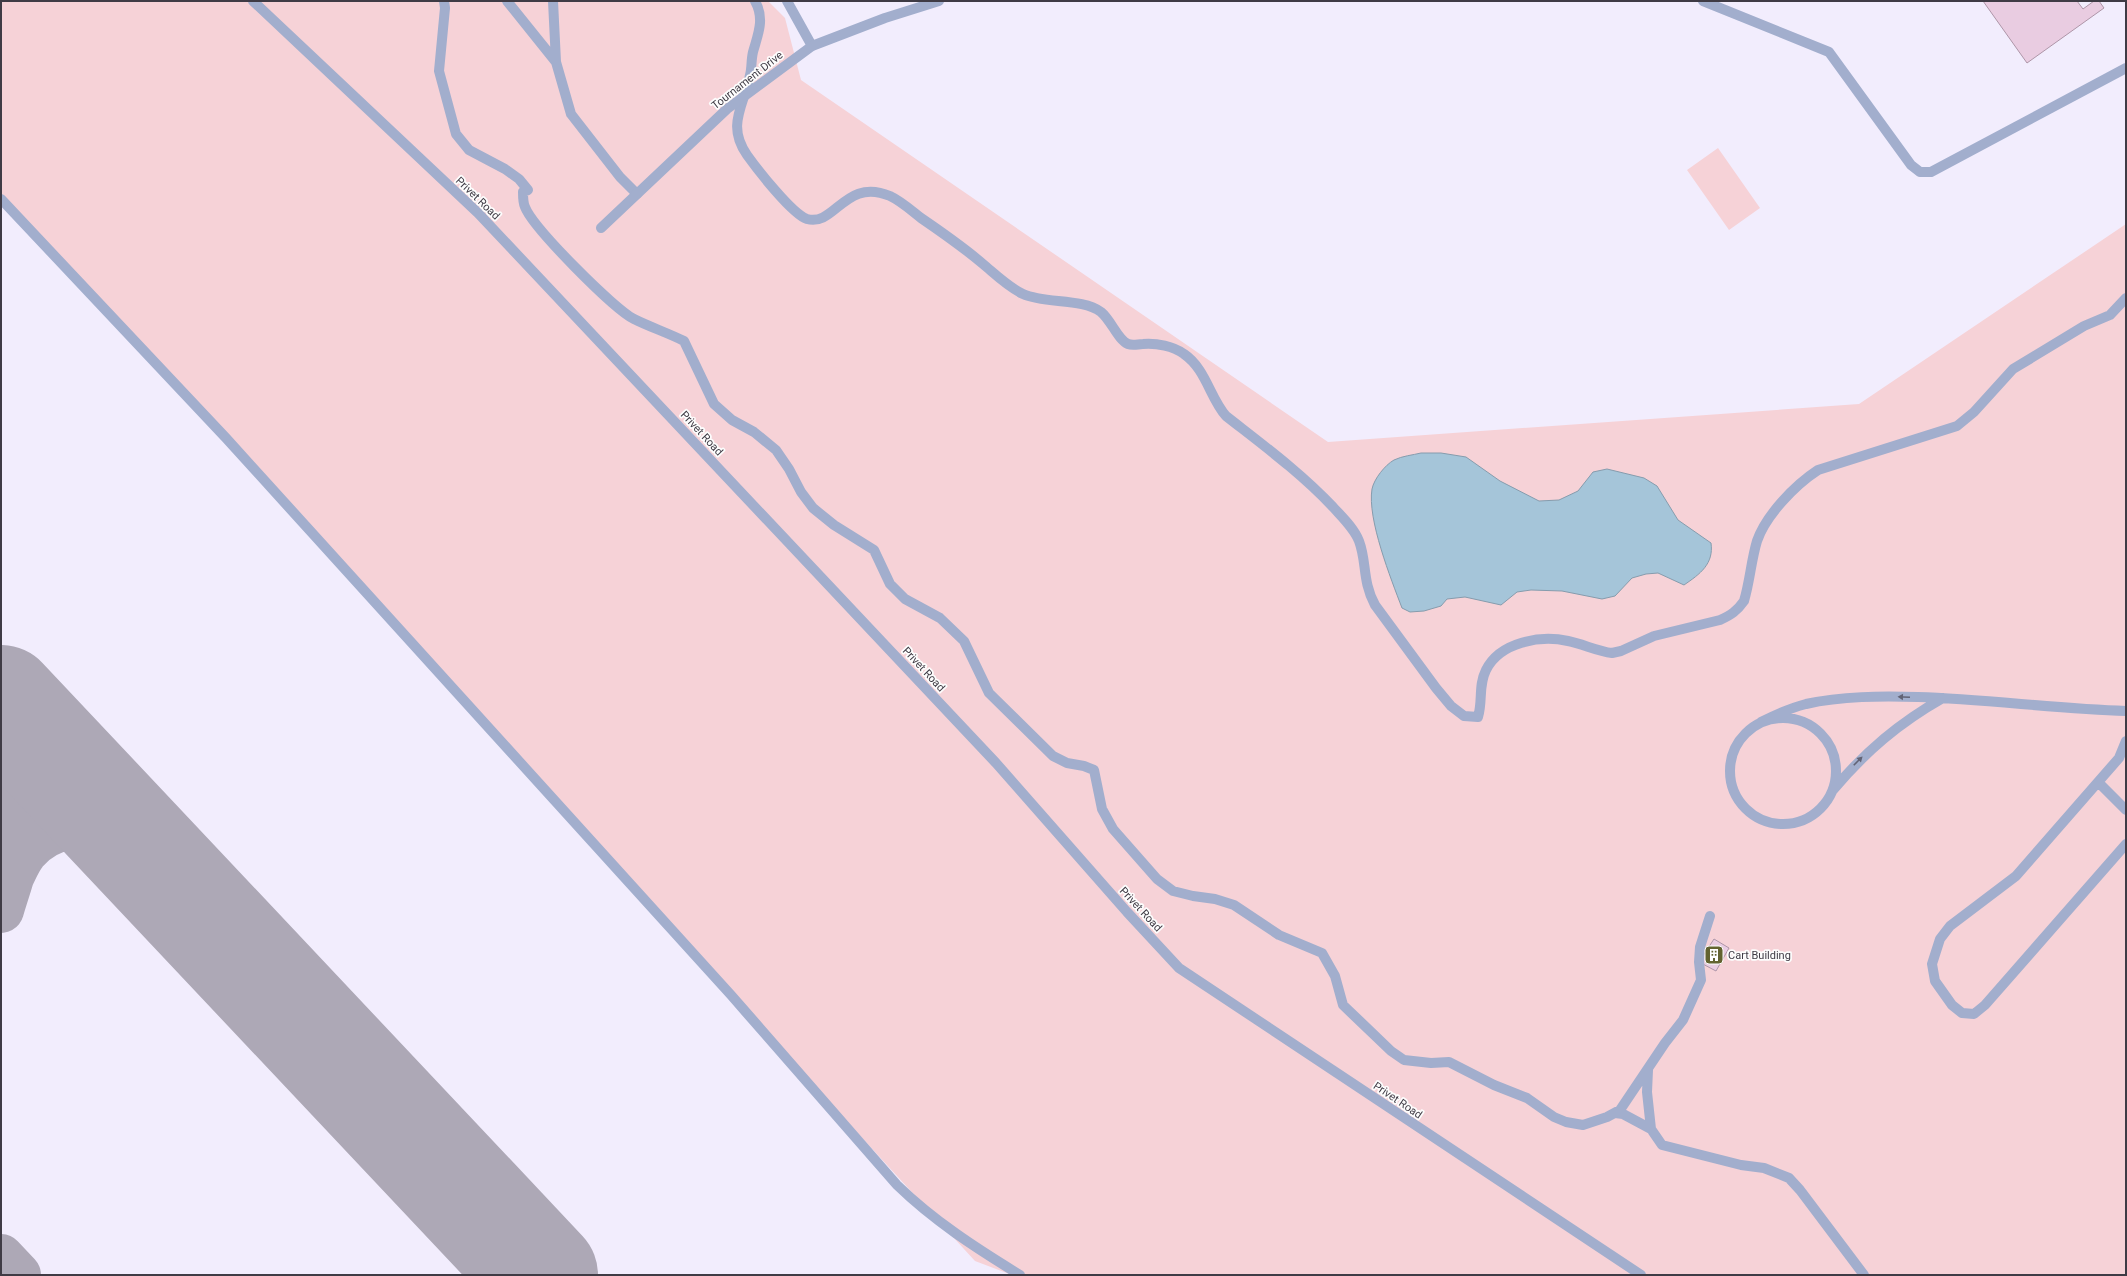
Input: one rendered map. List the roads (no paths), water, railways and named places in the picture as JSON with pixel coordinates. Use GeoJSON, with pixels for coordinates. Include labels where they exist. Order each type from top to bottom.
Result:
{"type":"FeatureCollection","features":[{"type":"Feature","properties":{"kind":"street","name":"Privet Road"},"geometry":{"type":"LineString","coordinates":[[253,1],[478,213],[996,763],[1127,912],[1180,968],[1641,1275]]}},
{"type":"Feature","properties":{"kind":"street"},"geometry":{"type":"LineString","coordinates":[[444,1],[445,14],[439,71],[456,134],[469,150],[506,169],[519,179],[528,190],[523,192],[525,208],[532,218],[569,260],[609,301],[633,319],[684,341],[714,404],[732,420],[754,432],[776,450],[789,469],[801,492],[813,508],[834,525],[874,550],[890,584],[905,599],[940,618],[964,641],[986,688],[994,698],[1053,756],[1067,763],[1084,766],[1094,770],[1102,808],[1113,829],[1157,879],[1173,891],[1215,899],[1234,905],[1279,935],[1322,953],[1335,976],[1343,1005],[1391,1051],[1404,1060],[1431,1063],[1449,1062],[1494,1085],[1528,1098],[1554,1117],[1566,1122],[1583,1125],[1615,1113],[1620,1110],[1683,1020],[1701,980],[1699,962],[1700,947],[1710,916]]}},
{"type":"Feature","properties":{"kind":"street"},"geometry":{"type":"LineString","coordinates":[[507,1],[556,62]]}},
{"type":"Feature","properties":{"kind":"street"},"geometry":{"type":"LineString","coordinates":[[553,1],[556,62],[571,114],[620,177],[637,194]]}},
{"type":"Feature","properties":{"kind":"street"},"geometry":{"type":"LineString","coordinates":[[755,1],[760,10],[761,24],[745,96],[736,126],[738,140],[764,177],[801,216],[808,219],[823,218],[850,196],[860,193],[874,192],[891,197],[942,231],[1023,294],[1046,300],[1088,307],[1100,311],[1108,319],[1122,340],[1128,344],[1154,344],[1169,347],[1184,354],[1203,375],[1219,408],[1226,416],[1288,464],[1341,516],[1358,540],[1369,594],[1381,614],[1444,698],[1457,712],[1464,716],[1478,717],[1480,689],[1487,669],[1500,654],[1518,644],[1556,640],[1612,653],[1621,651],[1654,636],[1720,620],[1729,616],[1738,610],[1744,601],[1762,530],[1782,502],[1806,478],[1818,470],[1957,426],[1974,412],[2013,368],[2084,326],[2110,315],[2126,298]]}},
{"type":"Feature","properties":{"kind":"street"},"geometry":{"type":"LineString","coordinates":[[787,1],[812,46]]}},
{"type":"Feature","properties":{"kind":"street","name":"Tournament Drive"},"geometry":{"type":"LineString","coordinates":[[602,228],[727,109],[812,46],[886,18],[939,1]]}},
{"type":"Feature","properties":{"kind":"street"},"geometry":{"type":"LineString","coordinates":[[1703,1],[1829,52],[1911,165],[1920,172],[1931,172],[2126,68]]}},
{"type":"Feature","properties":{"kind":"street"},"geometry":{"type":"LineString","coordinates":[[1,199],[242,455],[725,989],[897,1185],[952,1233],[1020,1275]]}},
{"type":"Feature","properties":{"kind":"street"},"geometry":{"type":"LineString","coordinates":[[1943,698],[1899,725],[1857,762],[1833,790],[1823,806],[1809,817],[1792,823],[1775,823],[1759,818],[1745,808],[1734,789],[1730,778],[1731,761],[1736,745],[1747,732],[1761,722],[1781,712],[1806,704],[1844,699],[1892,696],[1943,698],[2126,711]]}},
{"type":"Feature","properties":{"kind":"street"},"geometry":{"type":"LineString","coordinates":[[1761,722],[1777,718],[1795,719],[1812,726],[1826,739],[1834,755],[1836,773],[1833,790]]}},
{"type":"Feature","properties":{"kind":"street"},"geometry":{"type":"LineString","coordinates":[[2126,741],[2119,758],[2016,876],[1950,926],[1940,939],[1932,964],[1935,981],[1952,1005],[1962,1013],[1974,1014],[1985,1005],[2126,844]]}},
{"type":"Feature","properties":{"kind":"street"},"geometry":{"type":"LineString","coordinates":[[2098,782],[2126,810]]}},
{"type":"Feature","properties":{"kind":"street"},"geometry":{"type":"LineString","coordinates":[[1648,1070],[1647,1092],[1651,1129]]}},
{"type":"Feature","properties":{"kind":"street"},"geometry":{"type":"LineString","coordinates":[[1615,1113],[1623,1114],[1651,1129],[1662,1145],[1741,1165],[1764,1168],[1789,1178],[1800,1190],[1864,1275]]}},
{"type":"Feature","properties":{"kind":"water"},"geometry":{"type":"Polygon","coordinates":[[[1421,453],[1441,453],[1466,457],[1500,481],[1539,501],[1559,500],[1578,491],[1593,472],[1607,469],[1644,478],[1657,486],[1678,520],[1711,543],[1708,563],[1705,568],[1684,585],[1658,573],[1646,574],[1632,578],[1615,596],[1602,599],[1562,591],[1531,590],[1517,592],[1501,605],[1465,597],[1447,599],[1441,606],[1424,611],[1410,612],[1402,608],[1392,581],[1376,532],[1371,502],[1372,489],[1377,477],[1391,462],[1400,458],[1421,453]]]}},
{"type":"Feature","properties":{"kind":"place","name":"Cart Building"},"geometry":{"type":"Point","coordinates":[1714,955]}}]}
